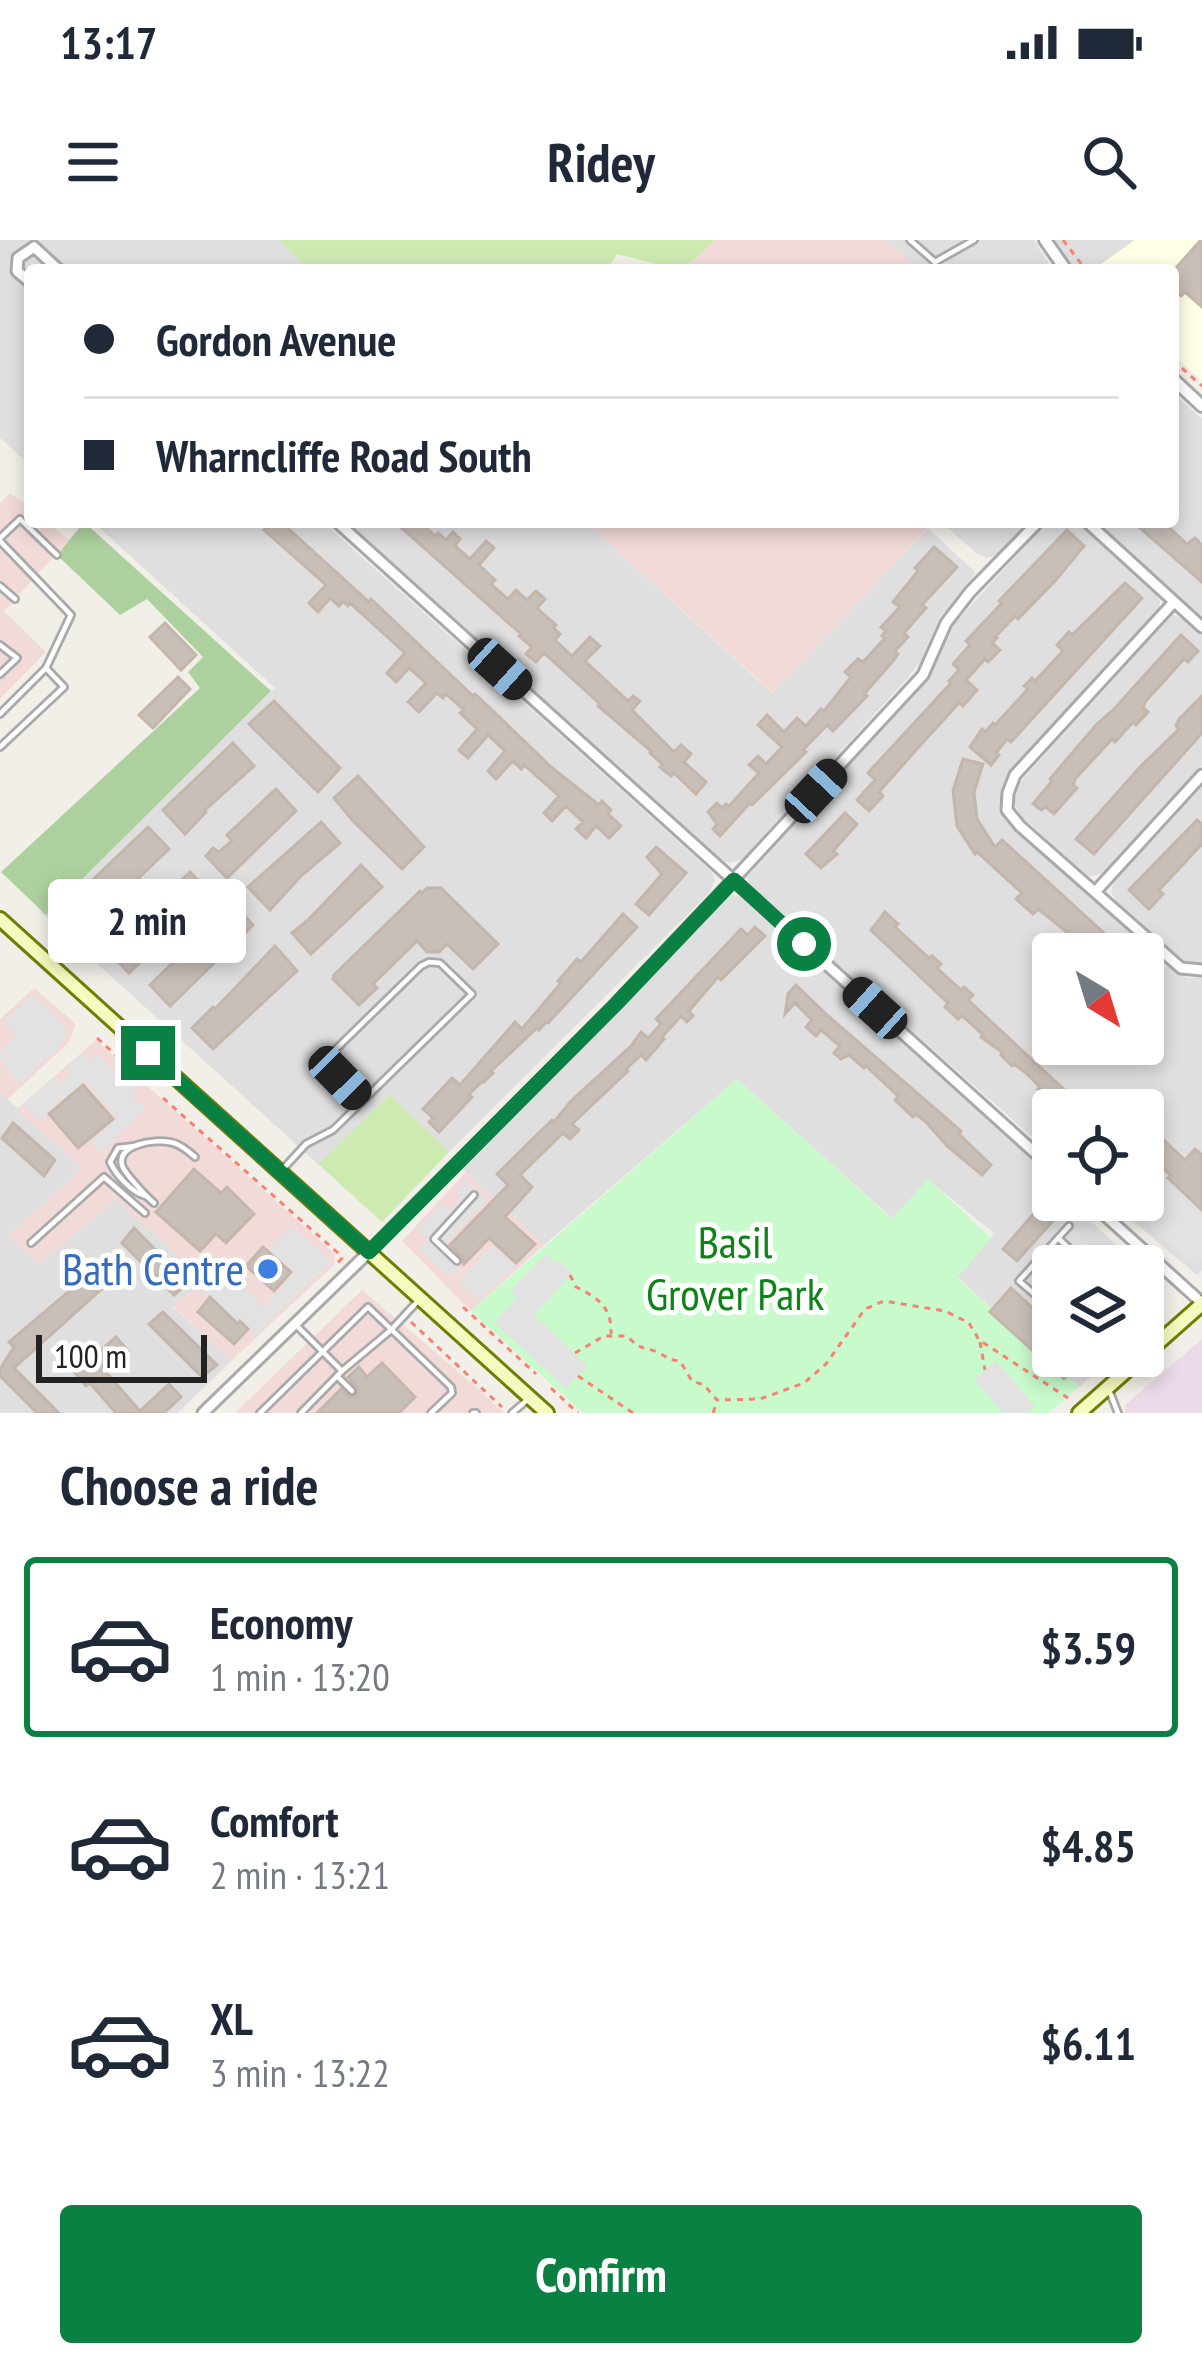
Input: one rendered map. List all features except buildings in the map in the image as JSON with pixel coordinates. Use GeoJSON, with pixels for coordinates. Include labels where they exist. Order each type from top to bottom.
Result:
{"type":"FeatureCollection","features":[{"type":"Feature","properties":{"kind":"main road"},"geometry":{"type":"LineString","coordinates":[[0,919],[547,1413]]}},
{"type":"Feature","properties":{"kind":"main road"},"geometry":{"type":"LineString","coordinates":[[1079,1413],[1202,1304]]}},
{"type":"Feature","properties":{"kind":"street"},"geometry":{"type":"LineString","coordinates":[[24,277],[17,272],[17,257],[34,247],[53,264]]}},
{"type":"Feature","properties":{"kind":"street"},"geometry":{"type":"LineString","coordinates":[[1179,385],[1202,406]]}},
{"type":"Feature","properties":{"kind":"street"},"geometry":{"type":"LineString","coordinates":[[344,528],[1032,1150]]}},
{"type":"Feature","properties":{"kind":"street"},"geometry":{"type":"LineString","coordinates":[[207,1412],[734,880],[923,675],[946,623],[1032,528]]}},
{"type":"Feature","properties":{"kind":"street"},"geometry":{"type":"LineString","coordinates":[[1094,528],[1202,628]]}},
{"type":"Feature","properties":{"kind":"street"},"geometry":{"type":"LineString","coordinates":[[1174,602],[1015,775],[1007,810],[1181,968],[1202,970]]}},
{"type":"Feature","properties":{"kind":"street"},"geometry":{"type":"LineString","coordinates":[[1096,891],[1202,776]]}},
{"type":"Feature","properties":{"kind":"street"},"geometry":{"type":"LineString","coordinates":[[1111,1221],[1202,1304]]}},
{"type":"Feature","properties":{"kind":"lane"},"geometry":{"type":"LineString","coordinates":[[42,253],[44,240]]}},
{"type":"Feature","properties":{"kind":"lane"},"geometry":{"type":"LineString","coordinates":[[910,240],[935,262],[974,240]]}},
{"type":"Feature","properties":{"kind":"lane"},"geometry":{"type":"LineString","coordinates":[[0,714],[46,668],[71,615],[0,539],[20,519],[24,523]]}},
{"type":"Feature","properties":{"kind":"lane"},"geometry":{"type":"LineString","coordinates":[[29,528],[57,555]]}},
{"type":"Feature","properties":{"kind":"lane"},"geometry":{"type":"LineString","coordinates":[[0,586],[15,599]]}},
{"type":"Feature","properties":{"kind":"lane"},"geometry":{"type":"LineString","coordinates":[[0,645],[16,658],[0,674]]}},
{"type":"Feature","properties":{"kind":"lane"},"geometry":{"type":"LineString","coordinates":[[0,748],[64,687],[46,668]]}},
{"type":"Feature","properties":{"kind":"lane"},"geometry":{"type":"LineString","coordinates":[[280,1172],[306,1144],[325,1137],[362,1102],[472,994],[440,963],[421,966],[335,1050],[333,1069],[362,1102]]}},
{"type":"Feature","properties":{"kind":"lane"},"geometry":{"type":"LineString","coordinates":[[154,1203],[121,1164],[123,1156],[134,1146],[169,1142],[195,1157]]}},
{"type":"Feature","properties":{"kind":"lane"},"geometry":{"type":"LineString","coordinates":[[31,1243],[104,1177],[146,1213]]}},
{"type":"Feature","properties":{"kind":"lane"},"geometry":{"type":"LineString","coordinates":[[457,1261],[434,1239],[474,1195]]}},
{"type":"Feature","properties":{"kind":"lane"},"geometry":{"type":"LineString","coordinates":[[1052,1245],[1069,1226]]}},
{"type":"Feature","properties":{"kind":"lane"},"geometry":{"type":"LineString","coordinates":[[1058,1238],[1066,1245]]}},
{"type":"Feature","properties":{"kind":"lane"},"geometry":{"type":"LineString","coordinates":[[1032,1267],[1019,1281],[1032,1292]]}},
{"type":"Feature","properties":{"kind":"lane"},"geometry":{"type":"LineString","coordinates":[[301,1413],[420,1298]]}},
{"type":"Feature","properties":{"kind":"lane"},"geometry":{"type":"LineString","coordinates":[[260,1413],[368,1307],[451,1388],[452,1393],[430,1413]]}},
{"type":"Feature","properties":{"kind":"lane"},"geometry":{"type":"LineString","coordinates":[[295,1323],[352,1391]]}},
{"type":"Feature","properties":{"kind":"lane"},"geometry":{"type":"LineString","coordinates":[[1108,1388],[1118,1413]]}},
{"type":"Feature","properties":{"kind":"lane"},"geometry":{"type":"LineString","coordinates":[[512,1413],[530,1397]]}},
{"type":"Feature","properties":{"kind":"path"},"geometry":{"type":"LineString","coordinates":[[1063,240],[1081,264]]}},
{"type":"Feature","properties":{"kind":"path"},"geometry":{"type":"LineString","coordinates":[[1179,365],[1202,386]]}},
{"type":"Feature","properties":{"kind":"path"},"geometry":{"type":"LineString","coordinates":[[97,1038],[148,1084]]}},
{"type":"Feature","properties":{"kind":"path"},"geometry":{"type":"LineString","coordinates":[[163,1098],[338,1253],[342,1258],[336,1265]]}},
{"type":"Feature","properties":{"kind":"path"},"geometry":{"type":"LineString","coordinates":[[571,1275],[576,1287],[600,1300],[612,1318],[610,1336]]}},
{"type":"Feature","properties":{"kind":"path"},"geometry":{"type":"LineString","coordinates":[[717,1400],[760,1399],[804,1384],[826,1364],[865,1309],[884,1301],[945,1311],[1068,1398]]}},
{"type":"Feature","properties":{"kind":"path"},"geometry":{"type":"LineString","coordinates":[[464,1307],[536,1374]]}},
{"type":"Feature","properties":{"kind":"path"},"geometry":{"type":"LineString","coordinates":[[405,1316],[502,1407]]}},
{"type":"Feature","properties":{"kind":"path"},"geometry":{"type":"LineString","coordinates":[[575,1354],[604,1336],[627,1336],[641,1349],[680,1361],[692,1381],[704,1385],[717,1400]]}},
{"type":"Feature","properties":{"kind":"path"},"geometry":{"type":"LineString","coordinates":[[980,1340],[986,1370]]}},
{"type":"Feature","properties":{"kind":"path"},"geometry":{"type":"LineString","coordinates":[[578,1376],[632,1413]]}},
{"type":"Feature","properties":{"kind":"path"},"geometry":{"type":"LineString","coordinates":[[551,1388],[578,1413]]}},
{"type":"Feature","properties":{"kind":"path"},"geometry":{"type":"LineString","coordinates":[[713,1413],[717,1400]]}},
{"type":"Feature","properties":{"kind":"shaded area"},"geometry":{"type":"Polygon","coordinates":[[[0,240],[278,240],[304,264],[24,264],[24,460],[0,438],[0,240]]]}},
{"type":"Feature","properties":{"kind":"shaded area"},"geometry":{"type":"Polygon","coordinates":[[[715,240],[885,240],[912,264],[689,264],[715,240]]]}},
{"type":"Feature","properties":{"kind":"shaded area"},"geometry":{"type":"Polygon","coordinates":[[[885,240],[1034,240],[1049,264],[912,264],[885,240]]]}},
{"type":"Feature","properties":{"kind":"shaded area"},"geometry":{"type":"Polygon","coordinates":[[[1052,240],[1135,240],[1101,264],[1071,264],[1052,240]]]}},
{"type":"Feature","properties":{"kind":"shaded area"},"geometry":{"type":"Polygon","coordinates":[[[1135,240],[1202,240],[1202,381],[1179,360],[1179,264],[1101,264],[1135,240]]]}},
{"type":"Feature","properties":{"kind":"shaded area"},"geometry":{"type":"Polygon","coordinates":[[[1179,398],[1202,419],[1202,616],[1104,528],[1179,528],[1179,398]]]}},
{"type":"Feature","properties":{"kind":"shaded area"},"geometry":{"type":"Polygon","coordinates":[[[10,493],[24,504],[24,528],[54,528],[69,540],[4,611],[46,652],[0,699],[0,503],[10,493]]]}},
{"type":"Feature","properties":{"kind":"shaded area"},"geometry":{"type":"Polygon","coordinates":[[[100,528],[330,528],[711,871],[715,880],[710,892],[449,1152],[390,1095],[318,1164],[40,912],[275,688],[100,528]]]}},
{"type":"Feature","properties":{"kind":"shaded area"},"geometry":{"type":"Polygon","coordinates":[[[355,528],[593,528],[772,693],[928,528],[975,572],[971,582],[940,617],[920,662],[906,680],[742,859],[721,861],[355,528]]]}},
{"type":"Feature","properties":{"kind":"shaded area"},"geometry":{"type":"Polygon","coordinates":[[[593,528],[927,528],[773,693],[593,528]]]}},
{"type":"Feature","properties":{"kind":"shaded area"},"geometry":{"type":"Polygon","coordinates":[[[948,528],[1021,528],[995,556],[976,553],[948,528]]]}},
{"type":"Feature","properties":{"kind":"shaded area"},"geometry":{"type":"Polygon","coordinates":[[[1042,528],[1084,528],[1156,593],[1159,608],[1011,771],[1001,802],[1012,825],[1130,933],[1032,933],[1032,1065],[1164,1065],[1164,964],[1188,978],[1202,977],[1202,1270],[1197,1275],[1133,1221],[1164,1221],[1164,1089],[1032,1089],[1032,1137],[753,891],[747,877],[928,677],[954,624],[1042,528]]]}},
{"type":"Feature","properties":{"kind":"shaded area"},"geometry":{"type":"Polygon","coordinates":[[[1172,615],[1202,636],[1202,765],[1103,874],[1088,876],[1022,817],[1014,793],[1172,615]]]}},
{"type":"Feature","properties":{"kind":"shaded area"},"geometry":{"type":"Polygon","coordinates":[[[1202,785],[1202,963],[1190,966],[1164,943],[1164,933],[1152,933],[1116,901],[1113,884],[1202,785]]]}},
{"type":"Feature","properties":{"kind":"shaded area"},"geometry":{"type":"Polygon","coordinates":[[[740,897],[1032,1159],[1032,1221],[1091,1221],[1116,1245],[1032,1245],[1032,1345],[957,1277],[994,1233],[928,1180],[893,1219],[737,1079],[544,1245],[462,1168],[724,898],[740,897]]]}},
{"type":"Feature","properties":{"kind":"shaded area"},"geometry":{"type":"Polygon","coordinates":[[[34,988],[76,1024],[68,1043],[7,1100],[0,1092],[0,1019],[34,988]]]}},
{"type":"Feature","properties":{"kind":"shaded area"},"geometry":{"type":"Polygon","coordinates":[[[33,995],[69,1029],[63,1043],[20,1084],[0,1059],[0,1052],[17,1036],[4,1021],[33,995]]]}},
{"type":"Feature","properties":{"kind":"shaded area"},"geometry":{"type":"Polygon","coordinates":[[[96,1040],[335,1254],[334,1265],[232,1360],[173,1306],[204,1279],[115,1199],[39,1264],[8,1236],[83,1168],[16,1110],[96,1040]]]}},
{"type":"Feature","properties":{"kind":"shaded area"},"geometry":{"type":"Polygon","coordinates":[[[82,1053],[89,1061],[97,1054],[137,1090],[131,1097],[146,1109],[100,1154],[90,1143],[117,1118],[85,1080],[39,1121],[23,1104],[54,1077],[61,1083],[70,1074],[65,1067],[82,1053]]]}},
{"type":"Feature","properties":{"kind":"shaded area"},"geometry":{"type":"Polygon","coordinates":[[[0,1092],[84,1168],[9,1235],[39,1264],[115,1198],[205,1280],[173,1307],[232,1360],[178,1413],[0,1413],[0,1092]]]}},
{"type":"Feature","properties":{"kind":"shaded area"},"geometry":{"type":"Polygon","coordinates":[[[466,1172],[544,1245],[471,1311],[402,1241],[466,1172]]]}},
{"type":"Feature","properties":{"kind":"shaded area"},"geometry":{"type":"Polygon","coordinates":[[[466,1180],[487,1201],[443,1246],[461,1265],[449,1277],[419,1249],[428,1239],[418,1229],[441,1205],[449,1210],[462,1197],[457,1190],[466,1180]]]}},
{"type":"Feature","properties":{"kind":"shaded area"},"geometry":{"type":"Polygon","coordinates":[[[1166,1181],[1202,1214],[1202,1260],[1197,1256],[1189,1262],[1144,1221],[1164,1221],[1166,1181]]]}},
{"type":"Feature","properties":{"kind":"shaded area"},"geometry":{"type":"Polygon","coordinates":[[[1064,1221],[1090,1245],[1043,1245],[1064,1221]]]}},
{"type":"Feature","properties":{"kind":"shaded area"},"geometry":{"type":"Polygon","coordinates":[[[292,1225],[331,1262],[255,1336],[197,1287],[220,1265],[258,1299],[253,1306],[265,1306],[294,1274],[270,1249],[292,1225]]]}},
{"type":"Feature","properties":{"kind":"shaded area"},"geometry":{"type":"Polygon","coordinates":[[[492,1246],[516,1267],[479,1300],[458,1281],[492,1246]]]}},
{"type":"Feature","properties":{"kind":"shaded area"},"geometry":{"type":"Polygon","coordinates":[[[545,1254],[572,1273],[534,1315],[588,1366],[566,1389],[494,1322],[516,1299],[511,1290],[545,1254]]]}},
{"type":"Feature","properties":{"kind":"shaded area"},"geometry":{"type":"Polygon","coordinates":[[[1032,1258],[1032,1300],[1019,1289],[1017,1276],[1032,1258]]]}},
{"type":"Feature","properties":{"kind":"shaded area"},"geometry":{"type":"Polygon","coordinates":[[[362,1290],[474,1385],[504,1413],[235,1413],[362,1290]]]}},
{"type":"Feature","properties":{"kind":"shaded area"},"geometry":{"type":"Polygon","coordinates":[[[1202,1339],[1202,1413],[1125,1413],[1125,1405],[1158,1377],[1164,1377],[1164,1372],[1202,1339]]]}},
{"type":"Feature","properties":{"kind":"shaded area"},"geometry":{"type":"Polygon","coordinates":[[[996,1361],[1035,1406],[1027,1413],[1003,1413],[974,1380],[996,1361]]]}},
{"type":"Feature","properties":{"kind":"shaded area"},"geometry":{"type":"Polygon","coordinates":[[[1068,1377],[1091,1377],[1079,1387],[1068,1377]]]}},
{"type":"Feature","properties":{"kind":"green space"},"geometry":{"type":"Polygon","coordinates":[[[278,240],[715,240],[689,264],[658,264],[617,254],[610,264],[304,264],[278,240]]]}},
{"type":"Feature","properties":{"kind":"green space"},"geometry":{"type":"Polygon","coordinates":[[[79,528],[91,528],[271,691],[46,915],[1,872],[200,688],[188,672],[203,657],[147,599],[120,615],[57,555],[79,528]]]}},
{"type":"Feature","properties":{"kind":"green space","name":"Basil Grover Park"},"geometry":{"type":"Polygon","coordinates":[[[737,1079],[892,1219],[928,1179],[991,1238],[957,1278],[1032,1345],[1032,1377],[1068,1377],[1079,1387],[1049,1413],[583,1413],[471,1311],[737,1079]]]}},
{"type":"Feature","properties":{"kind":"green space"},"geometry":{"type":"Polygon","coordinates":[[[390,1095],[449,1152],[382,1222],[318,1164],[390,1095]]]}},
{"type":"Feature","properties":{"kind":"place","name":"Bath Centre"},"geometry":{"type":"Point","coordinates":[268,1269]}},
{"type":"Feature","properties":{"kind":"route"},"geometry":{"type":"LineString","coordinates":[[148,1053],[369,1252],[734,880],[804,944]]}}]}
